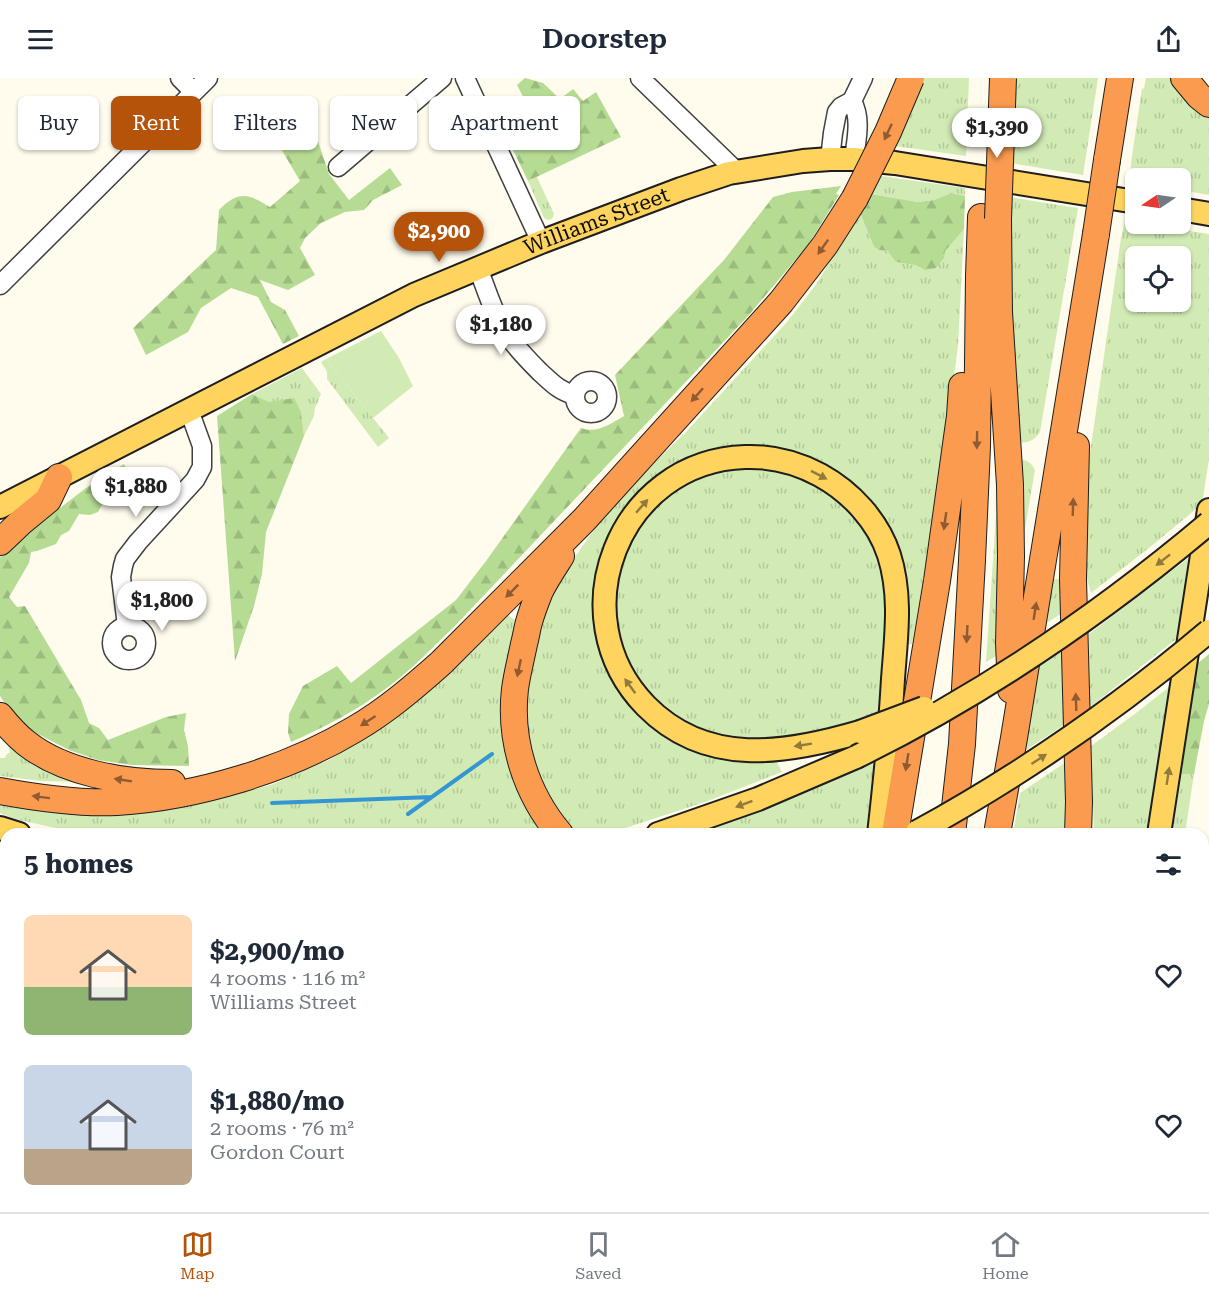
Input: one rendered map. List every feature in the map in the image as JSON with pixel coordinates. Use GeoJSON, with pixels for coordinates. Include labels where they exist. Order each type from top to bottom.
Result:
{"type":"FeatureCollection","features":[{"type":"Feature","properties":{"kind":"highway"},"geometry":{"type":"LineString","coordinates":[[0,790],[53,799],[118,802],[182,792],[244,778],[274,768],[327,745],[396,701],[441,663],[584,520],[781,302],[825,245],[855,198],[888,132],[911,78]]}},
{"type":"Feature","properties":{"kind":"highway"},"geometry":{"type":"LineString","coordinates":[[987,78],[990,218],[999,312],[1010,485],[1009,643],[1014,738]]}},
{"type":"Feature","properties":{"kind":"highway"},"geometry":{"type":"LineString","coordinates":[[911,828],[937,580],[960,416],[969,308],[979,276],[990,218],[1003,78]]}},
{"type":"Feature","properties":{"kind":"highway"},"geometry":{"type":"LineString","coordinates":[[998,828],[1120,78]]}},
{"type":"Feature","properties":{"kind":"highway"},"geometry":{"type":"LineString","coordinates":[[1184,78],[1209,104]]}},
{"type":"Feature","properties":{"kind":"highway"},"geometry":{"type":"LineString","coordinates":[[1078,828],[1073,515],[1080,380],[1090,269]]}},
{"type":"Feature","properties":{"kind":"highway"},"geometry":{"type":"LineString","coordinates":[[953,828],[962,744],[972,560],[977,447],[979,276]]}},
{"type":"Feature","properties":{"kind":"highway"},"geometry":{"type":"LineString","coordinates":[[0,542],[48,500],[59,477]]}},
{"type":"Feature","properties":{"kind":"highway"},"geometry":{"type":"LineString","coordinates":[[555,828],[536,801],[522,765],[516,738],[514,708],[518,669],[529,621],[541,589],[584,520]]}},
{"type":"Feature","properties":{"kind":"highway"},"geometry":{"type":"LineString","coordinates":[[0,716],[11,730],[41,753],[96,774],[116,779],[153,783],[186,783],[244,778]]}},
{"type":"Feature","properties":{"kind":"highway"},"geometry":{"type":"LineString","coordinates":[[1079,802],[1081,828]]}},
{"type":"Feature","properties":{"kind":"main road","name":"Williams Street"},"geometry":{"type":"LineString","coordinates":[[0,507],[414,295],[541,242],[681,189],[737,172],[803,161],[854,159],[895,163],[1125,200]]}},
{"type":"Feature","properties":{"kind":"main road"},"geometry":{"type":"LineString","coordinates":[[1191,211],[1209,214]]}},
{"type":"Feature","properties":{"kind":"main road"},"geometry":{"type":"LineString","coordinates":[[880,828],[891,721],[891,718],[898,603],[889,556],[879,533],[867,514],[840,487],[814,471],[783,460],[752,457],[722,459],[697,467],[669,482],[639,508],[624,530],[610,563],[604,595],[606,626],[612,653],[624,678],[643,703],[662,720],[685,735],[705,744],[725,749],[753,751],[811,744],[860,732],[891,721],[930,706],[997,677]]}},
{"type":"Feature","properties":{"kind":"main road"},"geometry":{"type":"LineString","coordinates":[[1160,828],[1209,510]]}},
{"type":"Feature","properties":{"kind":"main road"},"geometry":{"type":"LineString","coordinates":[[675,828],[758,799],[856,757],[926,721],[1069,630],[1209,523]]}},
{"type":"Feature","properties":{"kind":"main road"},"geometry":{"type":"LineString","coordinates":[[921,828],[1002,782],[1076,734],[1209,631]]}},
{"type":"Feature","properties":{"kind":"street"},"geometry":{"type":"LineString","coordinates":[[180,78],[194,92]]}},
{"type":"Feature","properties":{"kind":"street"},"geometry":{"type":"LineString","coordinates":[[0,285],[208,78]]}},
{"type":"Feature","properties":{"kind":"street"},"geometry":{"type":"LineString","coordinates":[[338,167],[442,78]]}},
{"type":"Feature","properties":{"kind":"street"},"geometry":{"type":"LineString","coordinates":[[465,78],[541,242]]}},
{"type":"Feature","properties":{"kind":"street"},"geometry":{"type":"LineString","coordinates":[[640,78],[737,172]]}},
{"type":"Feature","properties":{"kind":"street"},"geometry":{"type":"LineString","coordinates":[[830,159],[837,112],[852,101],[863,78]]}},
{"type":"Feature","properties":{"kind":"street"},"geometry":{"type":"LineString","coordinates":[[852,101],[856,107],[857,116],[854,159]]}},
{"type":"Feature","properties":{"kind":"street"},"geometry":{"type":"LineString","coordinates":[[478,268],[496,314],[508,337],[553,384],[575,395]]}},
{"type":"Feature","properties":{"kind":"street"},"geometry":{"type":"LineString","coordinates":[[127,626],[121,577],[126,559],[138,542],[195,480],[202,467],[202,446],[189,411]]}},
{"type":"Feature","properties":{"kind":"green space"},"geometry":{"type":"Polygon","coordinates":[[[525,78],[543,83],[557,96],[523,96],[517,85],[525,78]]]}},
{"type":"Feature","properties":{"kind":"green space"},"geometry":{"type":"Polygon","coordinates":[[[924,78],[969,78],[966,156],[895,146],[924,78]]]}},
{"type":"Feature","properties":{"kind":"green space"},"geometry":{"type":"Polygon","coordinates":[[[1013,78],[1098,78],[1083,175],[1010,163],[1013,78]]]}},
{"type":"Feature","properties":{"kind":"green space"},"geometry":{"type":"Polygon","coordinates":[[[1146,78],[1175,78],[1209,114],[1209,195],[1191,192],[1191,168],[1131,168],[1142,88],[1144,89],[1146,78]]]}},
{"type":"Feature","properties":{"kind":"green space"},"geometry":{"type":"Polygon","coordinates":[[[573,89],[579,96],[564,96],[573,89]]]}},
{"type":"Feature","properties":{"kind":"green space"},"geometry":{"type":"Polygon","coordinates":[[[596,92],[621,137],[528,181],[513,150],[580,150],[580,97],[583,101],[596,92]]]}},
{"type":"Feature","properties":{"kind":"green space"},"geometry":{"type":"Polygon","coordinates":[[[318,141],[329,174],[349,200],[390,168],[402,185],[373,200],[364,210],[345,212],[321,223],[305,238],[300,248],[315,275],[288,290],[260,280],[271,302],[285,310],[299,336],[283,344],[258,297],[231,288],[201,308],[188,332],[146,355],[133,328],[216,250],[219,210],[232,199],[244,196],[256,199],[270,207],[300,181],[282,150],[318,150],[318,141]]]}},
{"type":"Feature","properties":{"kind":"green space"},"geometry":{"type":"Polygon","coordinates":[[[881,176],[965,188],[965,196],[951,193],[934,200],[918,202],[871,194],[881,176]]]}},
{"type":"Feature","properties":{"kind":"green space"},"geometry":{"type":"Polygon","coordinates":[[[537,177],[554,214],[552,219],[544,218],[528,181],[537,177]]]}},
{"type":"Feature","properties":{"kind":"green space"},"geometry":{"type":"Polygon","coordinates":[[[841,186],[836,194],[839,195],[808,245],[748,316],[453,628],[421,659],[377,695],[341,718],[291,742],[288,733],[289,714],[303,686],[337,666],[351,683],[456,600],[581,428],[598,429],[624,416],[615,375],[724,260],[773,197],[792,192],[841,186]]]}},
{"type":"Feature","properties":{"kind":"green space"},"geometry":{"type":"Polygon","coordinates":[[[951,193],[965,196],[964,229],[945,251],[944,258],[936,268],[925,270],[915,265],[895,261],[888,251],[874,247],[860,213],[871,194],[918,202],[934,200],[951,193]]]}},
{"type":"Feature","properties":{"kind":"green space"},"geometry":{"type":"Polygon","coordinates":[[[1008,197],[1078,208],[1040,432],[1033,439],[1025,442],[1006,439],[1008,197]]]}},
{"type":"Feature","properties":{"kind":"green space"},"geometry":{"type":"Polygon","coordinates":[[[860,213],[874,247],[888,251],[901,263],[915,265],[925,270],[964,229],[958,346],[933,532],[912,644],[902,644],[903,572],[831,470],[679,464],[595,595],[645,714],[774,757],[782,772],[705,802],[625,828],[564,828],[530,770],[521,698],[541,617],[566,569],[627,489],[685,433],[787,322],[815,286],[860,213]]]}},
{"type":"Feature","properties":{"kind":"green space"},"geometry":{"type":"Polygon","coordinates":[[[1125,221],[1125,234],[1191,234],[1191,231],[1209,234],[1209,459],[1202,504],[1091,593],[1085,571],[1088,467],[1125,221]]]}},
{"type":"Feature","properties":{"kind":"green space"},"geometry":{"type":"Polygon","coordinates":[[[381,331],[399,358],[413,386],[373,418],[326,359],[381,331]]]}},
{"type":"Feature","properties":{"kind":"green space"},"geometry":{"type":"Polygon","coordinates":[[[326,359],[389,438],[378,447],[327,379],[327,372],[321,362],[326,359]]]}},
{"type":"Feature","properties":{"kind":"green space"},"geometry":{"type":"Polygon","coordinates":[[[302,368],[321,394],[304,436],[301,412],[268,402],[252,394],[302,368]]]}},
{"type":"Feature","properties":{"kind":"green space"},"geometry":{"type":"Polygon","coordinates":[[[252,394],[269,402],[294,398],[301,412],[304,436],[266,532],[262,574],[254,606],[235,661],[217,416],[252,394]]]}},
{"type":"Feature","properties":{"kind":"green space"},"geometry":{"type":"Polygon","coordinates":[[[1012,459],[1026,461],[1035,470],[1004,651],[986,662],[999,472],[1012,459]]]}},
{"type":"Feature","properties":{"kind":"green space"},"geometry":{"type":"Polygon","coordinates":[[[753,463],[819,481],[872,533],[892,595],[883,714],[821,732],[771,739],[745,741],[713,737],[685,725],[642,689],[623,656],[613,614],[619,555],[652,504],[704,470],[753,463]]]}},
{"type":"Feature","properties":{"kind":"green space"},"geometry":{"type":"Polygon","coordinates":[[[124,464],[127,470],[126,478],[107,491],[101,491],[103,503],[98,512],[90,515],[79,514],[69,531],[61,535],[56,544],[31,552],[29,563],[9,597],[17,607],[25,606],[81,700],[89,723],[99,728],[108,740],[166,717],[186,713],[184,730],[189,766],[131,765],[98,760],[69,750],[36,733],[13,715],[0,696],[0,557],[86,488],[124,464]]]}},
{"type":"Feature","properties":{"kind":"green space"},"geometry":{"type":"Polygon","coordinates":[[[1190,557],[1180,636],[1090,707],[1089,634],[1190,557]]]}},
{"type":"Feature","properties":{"kind":"green space"},"geometry":{"type":"Polygon","coordinates":[[[1053,579],[1062,579],[1064,612],[1045,624],[1053,579]]]}},
{"type":"Feature","properties":{"kind":"green space"},"geometry":{"type":"Polygon","coordinates":[[[504,613],[522,624],[506,673],[502,715],[504,742],[517,790],[542,828],[56,828],[15,819],[0,813],[0,795],[139,808],[205,802],[271,785],[329,760],[393,718],[437,684],[472,652],[504,613]]]}},
{"type":"Feature","properties":{"kind":"green space"},"geometry":{"type":"Polygon","coordinates":[[[1063,651],[1067,723],[1026,750],[1038,667],[1063,651]]]}},
{"type":"Feature","properties":{"kind":"green space"},"geometry":{"type":"Polygon","coordinates":[[[1209,654],[1209,704],[1194,774],[1177,774],[1191,669],[1209,654]]]}},
{"type":"Feature","properties":{"kind":"green space"},"geometry":{"type":"Polygon","coordinates":[[[1173,684],[1149,828],[1094,828],[1091,746],[1173,684]]]}},
{"type":"Feature","properties":{"kind":"green space"},"geometry":{"type":"Polygon","coordinates":[[[0,734],[88,782],[41,781],[0,776],[0,758],[5,758],[10,752],[0,734]]]}},
{"type":"Feature","properties":{"kind":"green space"},"geometry":{"type":"Polygon","coordinates":[[[880,757],[875,828],[700,828],[880,757]]]}},
{"type":"Feature","properties":{"kind":"green space"},"geometry":{"type":"Polygon","coordinates":[[[1066,762],[1068,828],[1014,828],[1020,793],[1066,762]]]}},
{"type":"Feature","properties":{"kind":"green space"},"geometry":{"type":"Polygon","coordinates":[[[1177,774],[1194,774],[1186,828],[1169,828],[1177,774]]]}},
{"type":"Feature","properties":{"kind":"waterway"},"geometry":{"type":"LineString","coordinates":[[408,814],[492,754]]}},
{"type":"Feature","properties":{"kind":"waterway"},"geometry":{"type":"LineString","coordinates":[[272,803],[432,797]]}}]}
